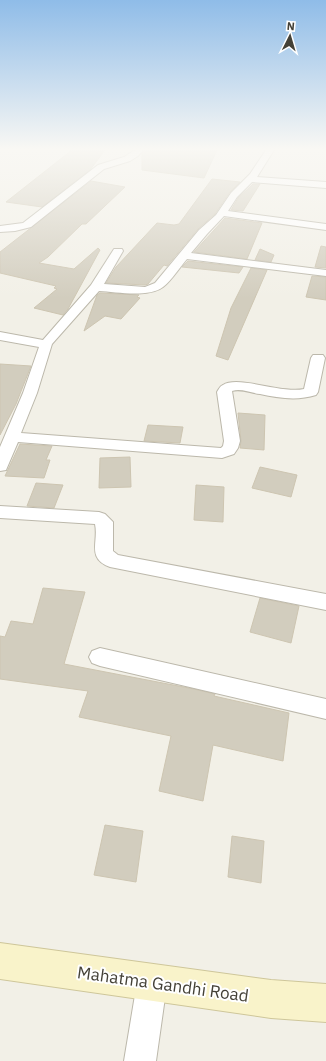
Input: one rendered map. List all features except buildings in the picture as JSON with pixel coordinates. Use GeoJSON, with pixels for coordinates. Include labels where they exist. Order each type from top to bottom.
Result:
{"type":"FeatureCollection","features":[{"type":"Feature","properties":{"kind":"main road","name":"Mahatma Gandhi Road"},"geometry":{"type":"LineString","coordinates":[[0,961],[271,999],[326,1003]]}},
{"type":"Feature","properties":{"kind":"street"},"geometry":{"type":"LineString","coordinates":[[0,229],[15,228],[27,225],[60,200]]}},
{"type":"Feature","properties":{"kind":"street"},"geometry":{"type":"LineString","coordinates":[[96,287],[145,290],[151,289],[159,284],[183,255],[222,213],[231,200]]}},
{"type":"Feature","properties":{"kind":"street"},"geometry":{"type":"LineString","coordinates":[[222,213],[326,227]]}},
{"type":"Feature","properties":{"kind":"street"},"geometry":{"type":"LineString","coordinates":[[0,466],[13,437],[46,344],[56,330],[96,287],[118,251]]}},
{"type":"Feature","properties":{"kind":"street"},"geometry":{"type":"LineString","coordinates":[[183,255],[326,273]]}},
{"type":"Feature","properties":{"kind":"street"},"geometry":{"type":"LineString","coordinates":[[0,336],[46,344]]}},
{"type":"Feature","properties":{"kind":"street"},"geometry":{"type":"LineString","coordinates":[[13,437],[214,452],[228,451],[232,447],[232,441],[224,392],[226,388],[231,386],[240,386],[295,395],[305,395],[311,392],[313,387],[318,358]]}},
{"type":"Feature","properties":{"kind":"street"},"geometry":{"type":"LineString","coordinates":[[0,512],[99,518],[104,522],[105,527],[104,551],[107,558],[117,562],[326,602]]}},
{"type":"Feature","properties":{"kind":"street"},"geometry":{"type":"LineString","coordinates":[[100,657],[326,709]]}},
{"type":"Feature","properties":{"kind":"street"},"geometry":{"type":"LineString","coordinates":[[140,1061],[152,982]]}}]}
